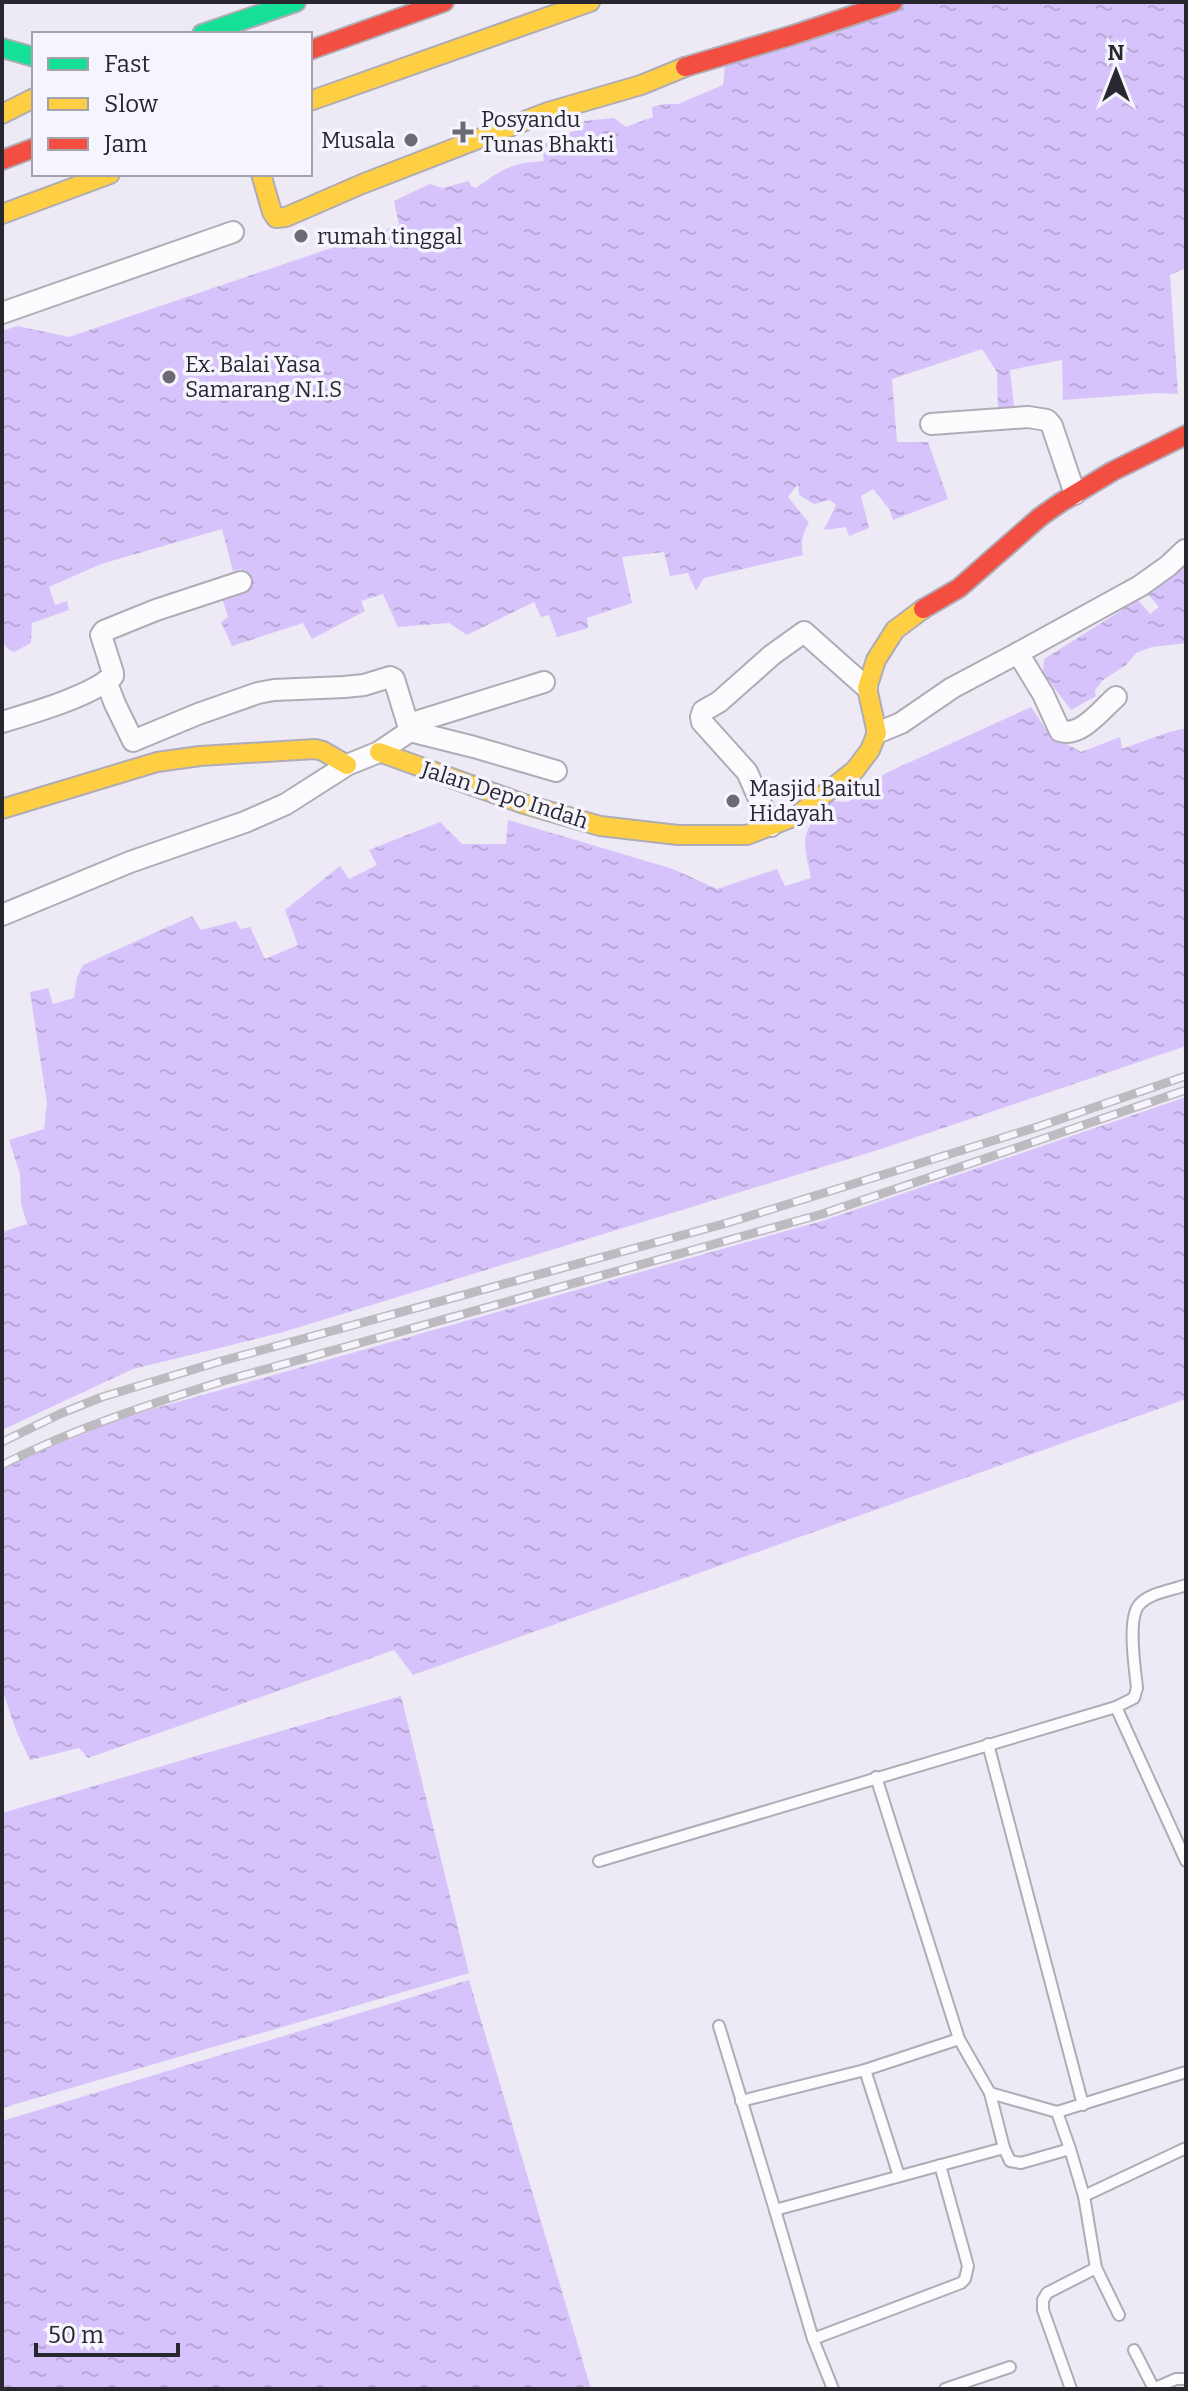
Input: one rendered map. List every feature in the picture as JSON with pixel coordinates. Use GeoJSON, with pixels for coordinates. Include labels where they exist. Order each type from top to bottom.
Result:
{"type":"FeatureCollection","features":[{"type":"Feature","properties":{"kind":"main road"},"geometry":{"type":"LineString","coordinates":[[206,32],[234,17],[296,2]]}},
{"type":"Feature","properties":{"kind":"main road"},"geometry":{"type":"LineString","coordinates":[[312,49],[444,2]]}},
{"type":"Feature","properties":{"kind":"main road"},"geometry":{"type":"LineString","coordinates":[[312,100],[590,2]]}},
{"type":"Feature","properties":{"kind":"main road"},"geometry":{"type":"LineString","coordinates":[[262,176],[272,212],[276,218],[286,217],[548,112],[641,85],[686,66],[893,2]]}},
{"type":"Feature","properties":{"kind":"main road"},"geometry":{"type":"LineString","coordinates":[[2,48],[32,56]]}},
{"type":"Feature","properties":{"kind":"main road"},"geometry":{"type":"LineString","coordinates":[[312,81],[338,72]]}},
{"type":"Feature","properties":{"kind":"main road"},"geometry":{"type":"LineString","coordinates":[[2,114],[32,99]]}},
{"type":"Feature","properties":{"kind":"main road"},"geometry":{"type":"LineString","coordinates":[[2,160],[32,149]]}},
{"type":"Feature","properties":{"kind":"main road"},"geometry":{"type":"LineString","coordinates":[[2,214],[105,176]]}},
{"type":"Feature","properties":{"kind":"main road"},"geometry":{"type":"LineString","coordinates":[[877,733],[867,688],[876,660],[895,630],[911,616],[959,588],[1040,517],[1125,465],[1186,435]]}},
{"type":"Feature","properties":{"kind":"main road","name":"Jalan Depo Indah"},"geometry":{"type":"LineString","coordinates":[[379,752],[524,804],[600,826],[678,835],[747,835],[798,815],[855,770],[870,750],[877,733]]}},
{"type":"Feature","properties":{"kind":"main road"},"geometry":{"type":"LineString","coordinates":[[2,809],[115,774],[178,759],[315,749],[347,765]]}},
{"type":"Feature","properties":{"kind":"street"},"geometry":{"type":"LineString","coordinates":[[2,313],[233,232]]}},
{"type":"Feature","properties":{"kind":"street"},"geometry":{"type":"LineString","coordinates":[[931,424],[1028,417],[1047,420],[1052,426],[1075,494]]}},
{"type":"Feature","properties":{"kind":"street"},"geometry":{"type":"LineString","coordinates":[[877,733],[901,723],[952,688],[1140,586],[1185,550]]}},
{"type":"Feature","properties":{"kind":"street"},"geometry":{"type":"LineString","coordinates":[[2,722],[76,695],[113,676],[101,635],[104,631],[241,582]]}},
{"type":"Feature","properties":{"kind":"street"},"geometry":{"type":"LineString","coordinates":[[771,826],[747,772],[702,722],[703,711],[719,702],[772,655],[804,632],[867,688]]}},
{"type":"Feature","properties":{"kind":"street"},"geometry":{"type":"LineString","coordinates":[[1018,653],[1043,694],[1060,731],[1078,731],[1116,697]]}},
{"type":"Feature","properties":{"kind":"street"},"geometry":{"type":"LineString","coordinates":[[106,681],[133,741],[258,693],[364,685],[390,677],[394,679],[409,728]]}},
{"type":"Feature","properties":{"kind":"street"},"geometry":{"type":"LineString","coordinates":[[2,915],[130,862],[245,822],[294,800],[347,765],[379,752],[409,728],[544,682]]}},
{"type":"Feature","properties":{"kind":"street"},"geometry":{"type":"LineString","coordinates":[[409,728],[556,771]]}},
{"type":"Feature","properties":{"kind":"lane"},"geometry":{"type":"LineString","coordinates":[[599,1861],[1116,1707],[1134,1698],[1137,1688],[1133,1617],[1139,1604],[1186,1585]]}},
{"type":"Feature","properties":{"kind":"lane"},"geometry":{"type":"LineString","coordinates":[[1116,1707],[1186,1861]]}},
{"type":"Feature","properties":{"kind":"lane"},"geometry":{"type":"LineString","coordinates":[[988,1744],[1083,2105]]}},
{"type":"Feature","properties":{"kind":"lane"},"geometry":{"type":"LineString","coordinates":[[876,1777],[959,2039],[990,2093],[1010,2161],[1014,2163],[1070,2149]]}},
{"type":"Feature","properties":{"kind":"lane"},"geometry":{"type":"LineString","coordinates":[[719,2026],[813,2339],[833,2389]]}},
{"type":"Feature","properties":{"kind":"lane"},"geometry":{"type":"LineString","coordinates":[[741,2101],[865,2070],[959,2039]]}},
{"type":"Feature","properties":{"kind":"lane"},"geometry":{"type":"LineString","coordinates":[[865,2070],[899,2176]]}},
{"type":"Feature","properties":{"kind":"lane"},"geometry":{"type":"LineString","coordinates":[[990,2093],[1057,2112],[1186,2072]]}},
{"type":"Feature","properties":{"kind":"lane"},"geometry":{"type":"LineString","coordinates":[[1057,2112],[1084,2196],[1096,2268],[1119,2315]]}},
{"type":"Feature","properties":{"kind":"lane"},"geometry":{"type":"LineString","coordinates":[[775,2210],[1004,2148]]}},
{"type":"Feature","properties":{"kind":"lane"},"geometry":{"type":"LineString","coordinates":[[1084,2196],[1186,2148]]}},
{"type":"Feature","properties":{"kind":"lane"},"geometry":{"type":"LineString","coordinates":[[813,2339],[965,2279],[968,2266],[940,2165]]}},
{"type":"Feature","properties":{"kind":"lane"},"geometry":{"type":"LineString","coordinates":[[1071,2389],[1043,2310],[1043,2300],[1047,2293],[1096,2268]]}},
{"type":"Feature","properties":{"kind":"lane"},"geometry":{"type":"LineString","coordinates":[[1134,2350],[1154,2389],[1176,2379],[1186,2379]]}},
{"type":"Feature","properties":{"kind":"lane"},"geometry":{"type":"LineString","coordinates":[[945,2389],[1010,2367]]}},
{"type":"Feature","properties":{"kind":"water"},"geometry":{"type":"Polygon","coordinates":[[[909,2],[1186,2],[1186,268],[1170,275],[1178,394],[1063,400],[1062,360],[1010,370],[1014,406],[998,410],[997,372],[982,349],[892,379],[897,442],[928,442],[948,499],[893,520],[890,510],[873,489],[861,496],[869,528],[849,536],[846,527],[824,530],[836,505],[830,500],[814,504],[799,495],[798,484],[788,497],[809,523],[803,538],[803,555],[704,578],[696,591],[688,573],[670,576],[664,552],[622,557],[632,603],[587,618],[588,628],[557,637],[549,615],[541,617],[534,602],[467,635],[449,623],[398,627],[383,594],[361,601],[365,611],[312,639],[303,623],[232,646],[221,622],[228,617],[222,598],[247,584],[241,569],[233,571],[222,529],[101,564],[49,587],[55,605],[67,601],[69,610],[32,623],[31,643],[14,652],[7,648],[2,640],[2,331],[17,326],[69,337],[399,225],[394,201],[430,184],[442,188],[469,181],[476,188],[507,168],[544,161],[542,145],[582,127],[584,121],[614,118],[626,127],[653,117],[652,107],[678,104],[723,85],[725,64],[909,2]]]}},
{"type":"Feature","properties":{"kind":"water"},"geometry":{"type":"Polygon","coordinates":[[[1186,566],[1186,643],[1152,647],[1136,653],[1126,665],[1103,680],[1095,690],[1096,696],[1071,710],[1043,673],[1044,659],[1138,600],[1150,614],[1159,607],[1147,593],[1186,566]]]}},
{"type":"Feature","properties":{"kind":"water"},"geometry":{"type":"Polygon","coordinates":[[[1031,707],[1049,734],[1081,752],[1120,737],[1122,749],[1186,728],[1186,1046],[881,1149],[280,1333],[133,1369],[2,1430],[2,1232],[27,1224],[21,1203],[20,1174],[9,1140],[44,1129],[47,1103],[30,992],[48,988],[53,1004],[74,998],[77,977],[83,965],[192,916],[201,930],[236,921],[240,929],[250,927],[265,959],[298,945],[285,910],[340,866],[349,879],[377,865],[369,850],[440,822],[462,844],[506,844],[508,820],[673,869],[717,889],[777,869],[785,886],[811,878],[806,835],[814,820],[832,801],[848,802],[886,773],[1031,707]]]}},
{"type":"Feature","properties":{"kind":"water"},"geometry":{"type":"Polygon","coordinates":[[[1186,1097],[1186,1399],[413,1675],[394,1650],[88,1758],[79,1748],[30,1760],[2,1689],[2,1470],[124,1417],[822,1221],[1186,1097]]]}},
{"type":"Feature","properties":{"kind":"water"},"geometry":{"type":"Polygon","coordinates":[[[401,1696],[469,1973],[2,2108],[2,1813],[401,1696]]]}},
{"type":"Feature","properties":{"kind":"water"},"geometry":{"type":"Polygon","coordinates":[[[469,1980],[591,2389],[2,2389],[2,2146],[5,2144],[2,2121],[469,1980]]]}},
{"type":"Feature","properties":{"kind":"railway"},"geometry":{"type":"LineString","coordinates":[[2,1442],[102,1397],[218,1362],[727,1223],[1037,1127],[1186,1076]]}},
{"type":"Feature","properties":{"kind":"railway"},"geometry":{"type":"LineString","coordinates":[[2,1465],[83,1429],[223,1381],[822,1214],[1186,1090]]}},
{"type":"Feature","properties":{"kind":"traffic: fast"},"geometry":{"type":"LineString","coordinates":[[208,32],[296,2]]}},
{"type":"Feature","properties":{"kind":"traffic: fast"},"geometry":{"type":"LineString","coordinates":[[2,48],[32,56]]}},
{"type":"Feature","properties":{"kind":"traffic: slow"},"geometry":{"type":"LineString","coordinates":[[312,100],[590,2]]}},
{"type":"Feature","properties":{"kind":"traffic: slow"},"geometry":{"type":"LineString","coordinates":[[262,176],[272,212],[276,218],[286,217],[548,112],[641,85],[685,67]]}},
{"type":"Feature","properties":{"kind":"traffic: slow"},"geometry":{"type":"LineString","coordinates":[[2,114],[32,99]]}},
{"type":"Feature","properties":{"kind":"traffic: slow"},"geometry":{"type":"LineString","coordinates":[[2,214],[105,176]]}},
{"type":"Feature","properties":{"kind":"traffic: slow"},"geometry":{"type":"LineString","coordinates":[[379,752],[524,804],[600,826],[678,835],[747,835],[798,815],[855,770],[870,750],[877,733],[867,688],[876,660],[895,630],[923,609]]}},
{"type":"Feature","properties":{"kind":"traffic: slow"},"geometry":{"type":"LineString","coordinates":[[2,809],[157,762],[200,756],[315,749],[347,765]]}},
{"type":"Feature","properties":{"kind":"traffic: jam"},"geometry":{"type":"LineString","coordinates":[[312,49],[444,2]]}},
{"type":"Feature","properties":{"kind":"traffic: jam"},"geometry":{"type":"LineString","coordinates":[[685,67],[893,2]]}},
{"type":"Feature","properties":{"kind":"traffic: jam"},"geometry":{"type":"LineString","coordinates":[[2,160],[32,149]]}},
{"type":"Feature","properties":{"kind":"traffic: jam"},"geometry":{"type":"LineString","coordinates":[[923,609],[959,588],[1060,503],[1113,471],[1186,435]]}},
{"type":"Feature","properties":{"kind":"place","name":"Posyandu Tunas Bhakti"},"geometry":{"type":"Point","coordinates":[463,132]}},
{"type":"Feature","properties":{"kind":"place","name":"Musala"},"geometry":{"type":"Point","coordinates":[411,140]}},
{"type":"Feature","properties":{"kind":"place","name":"rumah tinggal"},"geometry":{"type":"Point","coordinates":[301,236]}},
{"type":"Feature","properties":{"kind":"place","name":"Ex. Balai Yasa Samarang N.I.S"},"geometry":{"type":"Point","coordinates":[169,377]}},
{"type":"Feature","properties":{"kind":"place","name":"Masjid Baitul Hidayah"},"geometry":{"type":"Point","coordinates":[733,801]}}]}
